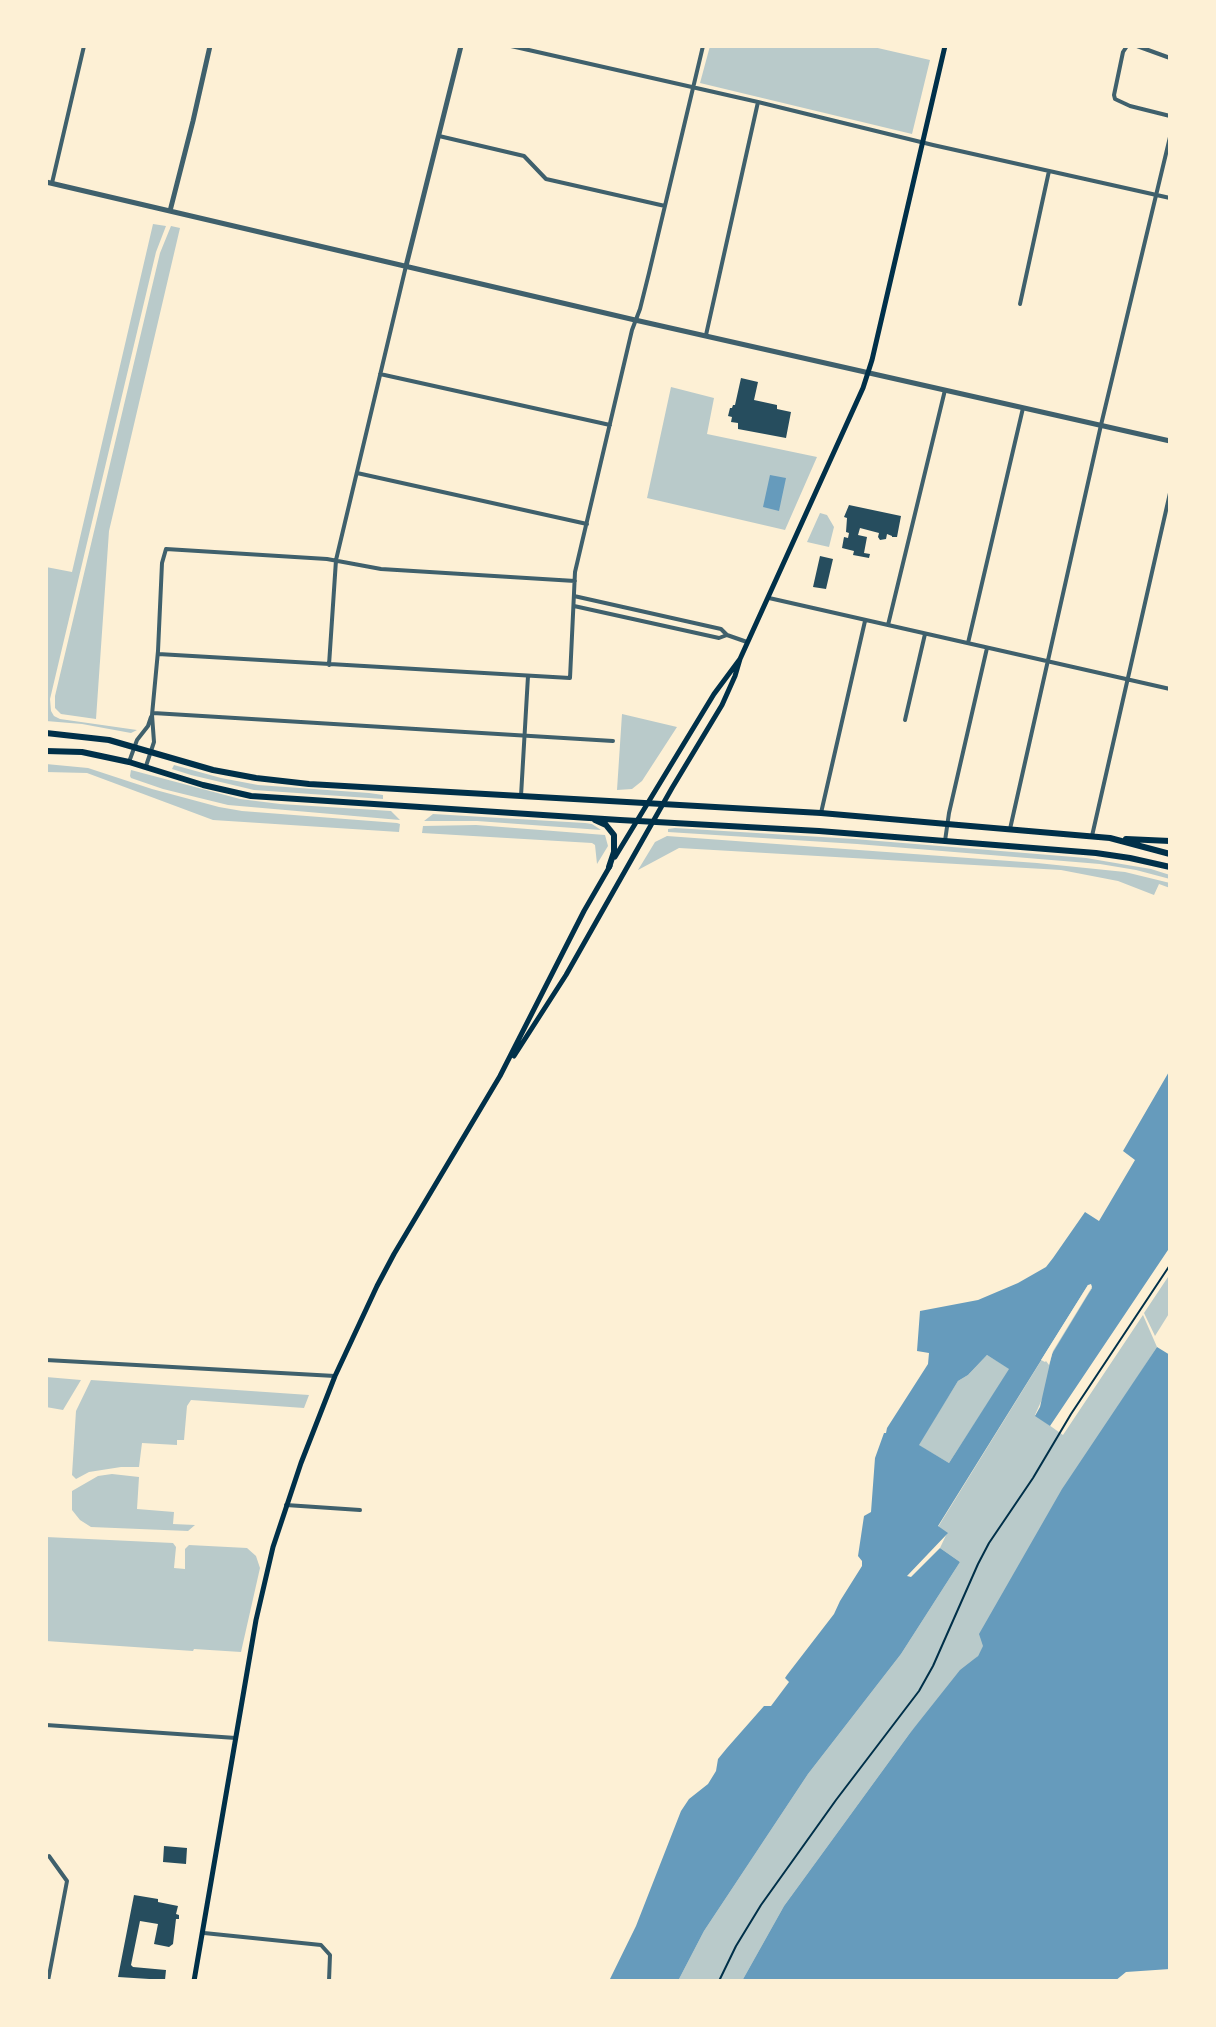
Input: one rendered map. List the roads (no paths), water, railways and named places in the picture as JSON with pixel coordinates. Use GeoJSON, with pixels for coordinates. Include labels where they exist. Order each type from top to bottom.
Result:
{"type":"FeatureCollection","features":[{"type":"Feature","properties":{"kind":"main road"},"geometry":{"type":"LineString","coordinates":[[194,1981],[256,1620],[273,1547],[335,1376],[394,1254],[500,1076],[566,975],[722,705],[747,642],[863,388],[945,46]]}},
{"type":"Feature","properties":{"kind":"main road"},"geometry":{"type":"LineString","coordinates":[[500,1076],[609,867],[714,694],[740,659]]}},
{"type":"Feature","properties":{"kind":"main road"},"geometry":{"type":"LineString","coordinates":[[46,733],[109,740],[213,770],[256,778],[821,813],[1170,841]]}},
{"type":"Feature","properties":{"kind":"main road"},"geometry":{"type":"LineString","coordinates":[[46,751],[95,754],[251,796],[807,830],[1096,853],[1170,867]]}},
{"type":"Feature","properties":{"kind":"main road"},"geometry":{"type":"LineString","coordinates":[[414,790],[414,807]]}},
{"type":"Feature","properties":{"kind":"main road"},"geometry":{"type":"LineString","coordinates":[[592,818],[606,825],[614,835],[614,852],[609,867]]}},
{"type":"Feature","properties":{"kind":"main road"},"geometry":{"type":"LineString","coordinates":[[1110,838],[1170,854]]}},
{"type":"Feature","properties":{"kind":"street"},"geometry":{"type":"LineString","coordinates":[[84,46],[49,183],[1170,441]]}},
{"type":"Feature","properties":{"kind":"street"},"geometry":{"type":"LineString","coordinates":[[170,211],[210,46]]}},
{"type":"Feature","properties":{"kind":"street"},"geometry":{"type":"LineString","coordinates":[[329,665],[336,560],[461,46]]}},
{"type":"Feature","properties":{"kind":"street"},"geometry":{"type":"LineString","coordinates":[[511,46],[1170,198]]}},
{"type":"Feature","properties":{"kind":"street"},"geometry":{"type":"LineString","coordinates":[[553,56],[555,46]]}},
{"type":"Feature","properties":{"kind":"street"},"geometry":{"type":"LineString","coordinates":[[158,654],[570,678],[575,581],[632,330],[640,309],[703,46]]}},
{"type":"Feature","properties":{"kind":"street"},"geometry":{"type":"LineString","coordinates":[[1127,46],[1123,52],[1115,99],[1170,116]]}},
{"type":"Feature","properties":{"kind":"street"},"geometry":{"type":"LineString","coordinates":[[1137,46],[1170,58]]}},
{"type":"Feature","properties":{"kind":"street"},"geometry":{"type":"LineString","coordinates":[[706,335],[758,102]]}},
{"type":"Feature","properties":{"kind":"street"},"geometry":{"type":"LineString","coordinates":[[438,136],[524,156],[546,179],[665,206]]}},
{"type":"Feature","properties":{"kind":"street"},"geometry":{"type":"LineString","coordinates":[[1010,829],[1170,137]]}},
{"type":"Feature","properties":{"kind":"street"},"geometry":{"type":"LineString","coordinates":[[1020,304],[1049,171]]}},
{"type":"Feature","properties":{"kind":"street"},"geometry":{"type":"LineString","coordinates":[[380,374],[610,425]]}},
{"type":"Feature","properties":{"kind":"street"},"geometry":{"type":"LineString","coordinates":[[888,625],[945,390]]}},
{"type":"Feature","properties":{"kind":"street"},"geometry":{"type":"LineString","coordinates":[[968,643],[1023,408]]}},
{"type":"Feature","properties":{"kind":"street"},"geometry":{"type":"LineString","coordinates":[[357,473],[587,524]]}},
{"type":"Feature","properties":{"kind":"street"},"geometry":{"type":"LineString","coordinates":[[1092,836],[1170,493]]}},
{"type":"Feature","properties":{"kind":"street"},"geometry":{"type":"LineString","coordinates":[[146,766],[154,742],[152,714],[162,561],[166,549],[336,560],[381,569],[575,581]]}},
{"type":"Feature","properties":{"kind":"street"},"geometry":{"type":"LineString","coordinates":[[574,596],[721,629],[727,635],[747,642]]}},
{"type":"Feature","properties":{"kind":"street"},"geometry":{"type":"LineString","coordinates":[[769,598],[1170,689]]}},
{"type":"Feature","properties":{"kind":"street"},"geometry":{"type":"LineString","coordinates":[[574,606],[719,638],[727,635]]}},
{"type":"Feature","properties":{"kind":"street"},"geometry":{"type":"LineString","coordinates":[[614,615],[616,606]]}},
{"type":"Feature","properties":{"kind":"street"},"geometry":{"type":"LineString","coordinates":[[670,627],[672,618]]}},
{"type":"Feature","properties":{"kind":"street"},"geometry":{"type":"LineString","coordinates":[[821,813],[866,620]]}},
{"type":"Feature","properties":{"kind":"street"},"geometry":{"type":"LineString","coordinates":[[905,720],[925,634]]}},
{"type":"Feature","properties":{"kind":"street"},"geometry":{"type":"LineString","coordinates":[[945,841],[987,647]]}},
{"type":"Feature","properties":{"kind":"street"},"geometry":{"type":"LineString","coordinates":[[521,796],[528,676]]}},
{"type":"Feature","properties":{"kind":"street"},"geometry":{"type":"LineString","coordinates":[[152,714],[613,741]]}},
{"type":"Feature","properties":{"kind":"street"},"geometry":{"type":"LineString","coordinates":[[129,762],[152,714]]}},
{"type":"Feature","properties":{"kind":"street"},"geometry":{"type":"LineString","coordinates":[[46,1360],[335,1376]]}},
{"type":"Feature","properties":{"kind":"street"},"geometry":{"type":"LineString","coordinates":[[286,1505],[360,1510]]}},
{"type":"Feature","properties":{"kind":"street"},"geometry":{"type":"LineString","coordinates":[[46,1725],[236,1738]]}},
{"type":"Feature","properties":{"kind":"street"},"geometry":{"type":"LineString","coordinates":[[48,1981],[67,1881],[49,1856]]}},
{"type":"Feature","properties":{"kind":"street"},"geometry":{"type":"LineString","coordinates":[[204,1933],[321,1945],[330,1955],[329,1981]]}},
{"type":"Feature","properties":{"kind":"water"},"geometry":{"type":"Polygon","coordinates":[[[770,475],[786,478],[779,511],[763,507],[770,475]]]}},
{"type":"Feature","properties":{"kind":"water"},"geometry":{"type":"Polygon","coordinates":[[[1170,1070],[1170,1247],[1050,1426],[1035,1416],[1040,1407],[1052,1354],[1092,1288],[1088,1285],[938,1526],[948,1533],[907,1576],[911,1577],[940,1548],[960,1562],[901,1654],[808,1774],[704,1931],[678,1981],[609,1981],[636,1926],[681,1811],[689,1799],[708,1784],[716,1771],[718,1759],[727,1748],[764,1706],[771,1706],[789,1682],[785,1678],[834,1614],[862,1566],[858,1556],[864,1516],[871,1512],[875,1458],[884,1433],[928,1364],[929,1353],[917,1351],[920,1311],[978,1300],[1046,1267],[1085,1212],[1099,1221],[1135,1160],[1123,1151],[1170,1070]],[[987,1355],[958,1381],[919,1445],[949,1463],[1009,1369],[987,1355]]]}},
{"type":"Feature","properties":{"kind":"water"},"geometry":{"type":"Polygon","coordinates":[[[1157,1347],[1170,1355],[1170,1969],[1126,1972],[1115,1981],[742,1981],[784,1906],[910,1733],[960,1670],[978,1656],[983,1646],[979,1634],[1062,1489],[1157,1347]]]}}]}
